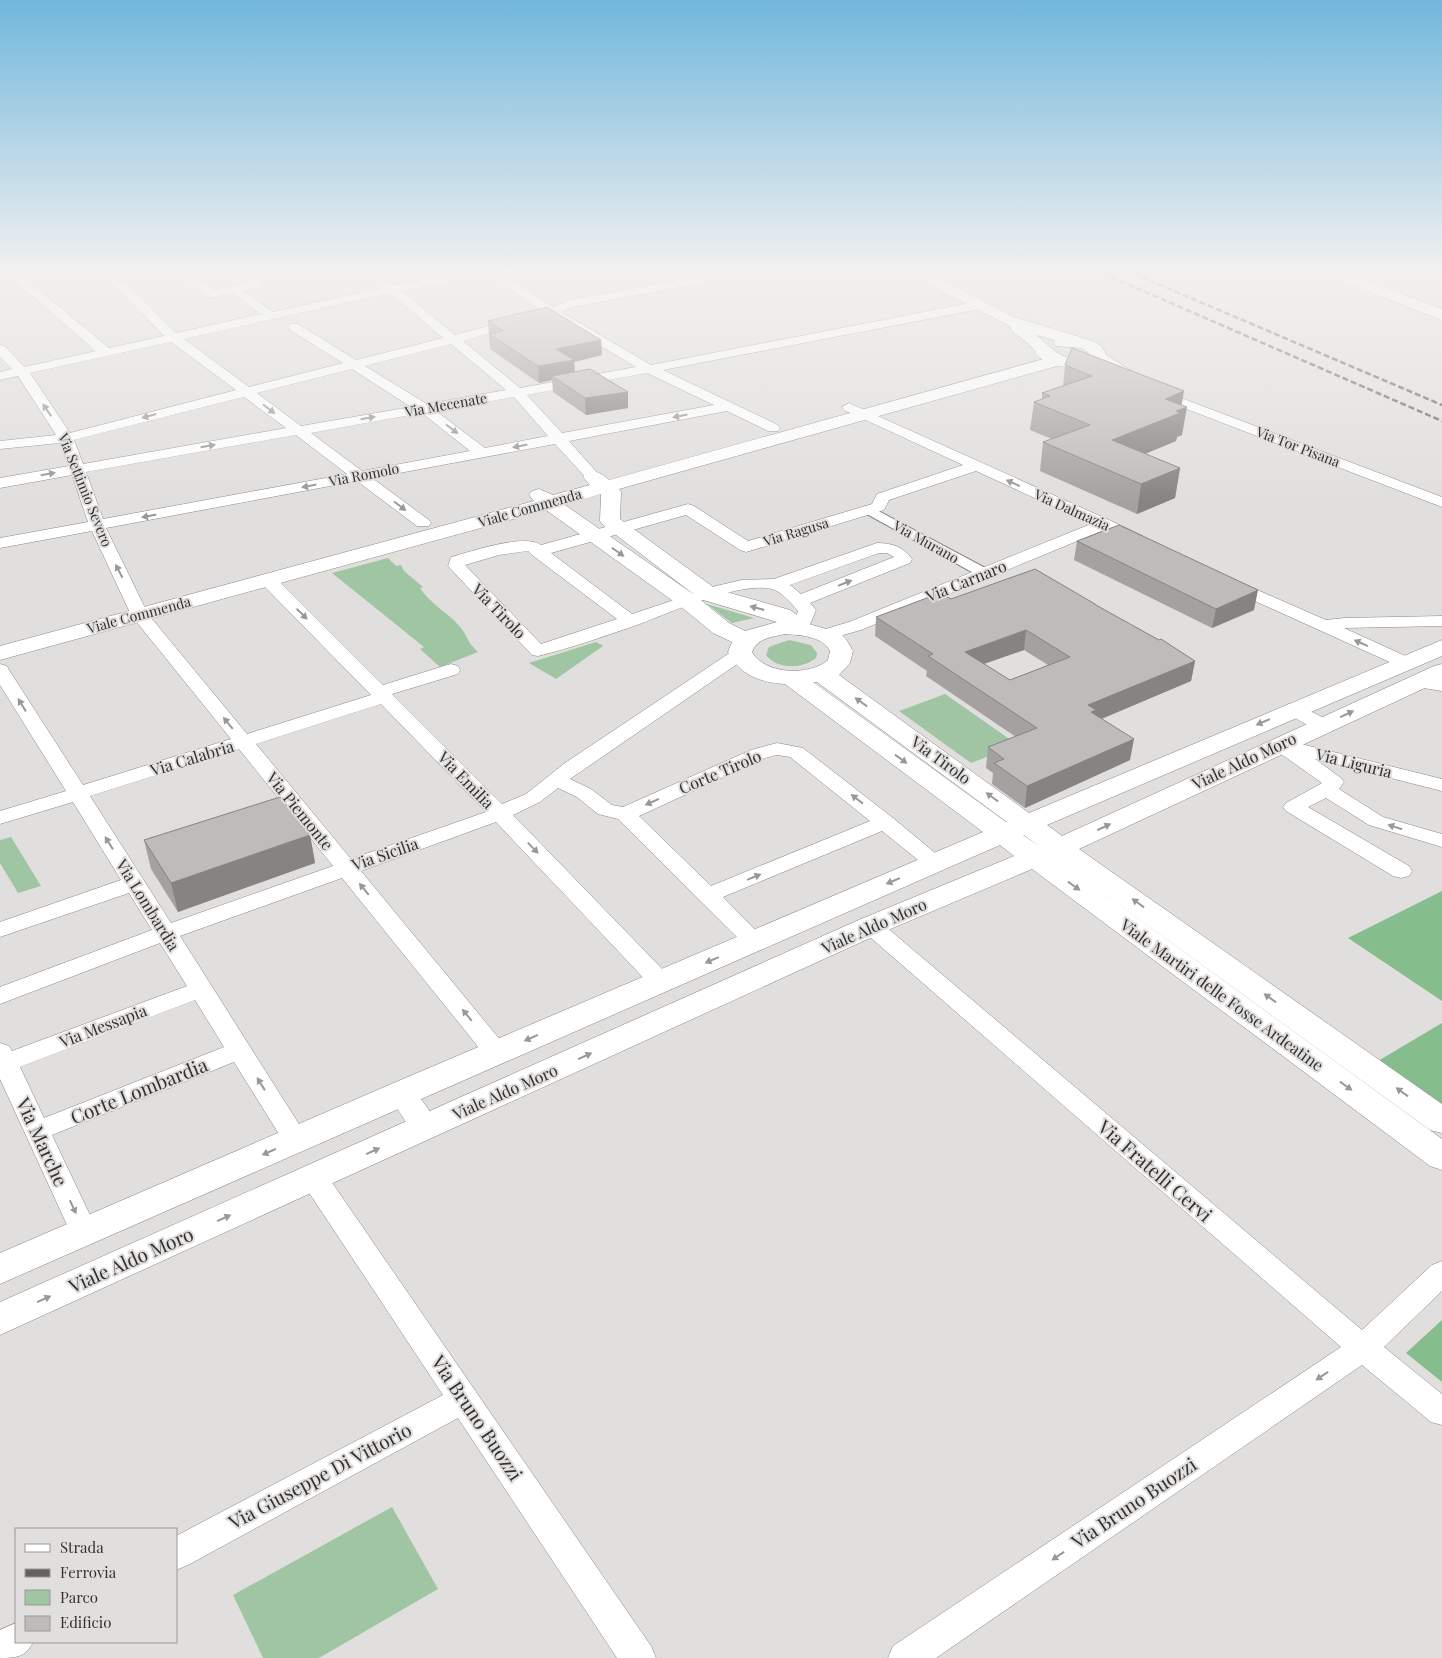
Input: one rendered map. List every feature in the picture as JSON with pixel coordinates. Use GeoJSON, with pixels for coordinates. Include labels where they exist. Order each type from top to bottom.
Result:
{"type":"FeatureCollection","features":[{"type":"Feature","properties":{"kind":"street"},"geometry":{"type":"LineString","coordinates":[[101,347],[107,352]]}},
{"type":"Feature","properties":{"kind":"street"},"geometry":{"type":"LineString","coordinates":[[0,376],[129,347]]}},
{"type":"Feature","properties":{"kind":"street"},"geometry":{"type":"LineString","coordinates":[[187,347],[423,523]]}},
{"type":"Feature","properties":{"kind":"street"},"geometry":{"type":"LineString","coordinates":[[326,347],[425,409],[483,453]]}},
{"type":"Feature","properties":{"kind":"street"},"geometry":{"type":"LineString","coordinates":[[0,445],[66,438],[420,347]]}},
{"type":"Feature","properties":{"kind":"street"},"geometry":{"type":"LineString","coordinates":[[464,347],[517,392],[558,439],[611,492],[610,521],[618,528]]}},
{"type":"Feature","properties":{"kind":"street"},"geometry":{"type":"LineString","coordinates":[[612,347],[649,369],[773,428]]}},
{"type":"Feature","properties":{"kind":"street","name":"Via Mecenate"},"geometry":{"type":"LineString","coordinates":[[0,483],[425,409],[761,347]]}},
{"type":"Feature","properties":{"kind":"street","name":"Via Tor Pisana"},"geometry":{"type":"LineString","coordinates":[[1043,347],[1054,356]]}},
{"type":"Feature","properties":{"kind":"street"},"geometry":{"type":"LineString","coordinates":[[1055,347],[1054,356],[1084,361],[1094,358],[1099,366]]}},
{"type":"Feature","properties":{"kind":"street","name":"Via Tor Pisana"},"geometry":{"type":"LineString","coordinates":[[1092,347],[1099,366],[1154,391],[1442,502]]}},
{"type":"Feature","properties":{"kind":"street","name":"Via Settimio Severo"},"geometry":{"type":"LineString","coordinates":[[0,349],[22,372],[66,438],[96,526],[137,608]]}},
{"type":"Feature","properties":{"kind":"street","name":"Viale Commenda"},"geometry":{"type":"LineString","coordinates":[[598,481],[1054,356]]}},
{"type":"Feature","properties":{"kind":"street","name":"Via Tor Pisana"},"geometry":{"type":"LineString","coordinates":[[1099,366],[1154,391]]}},
{"type":"Feature","properties":{"kind":"street","name":"Via Romolo"},"geometry":{"type":"LineString","coordinates":[[0,543],[728,407]]}},
{"type":"Feature","properties":{"kind":"street","name":"Viale Commenda"},"geometry":{"type":"LineString","coordinates":[[0,639],[268,580],[773,428],[856,411]]}},
{"type":"Feature","properties":{"kind":"street","name":"Via Dalmazia"},"geometry":{"type":"LineString","coordinates":[[856,411],[1155,548]]}},
{"type":"Feature","properties":{"kind":"street","name":"Via Ragusa"},"geometry":{"type":"LineString","coordinates":[[618,528],[688,509],[746,547],[878,507],[883,497],[975,466]]}},
{"type":"Feature","properties":{"kind":"street","name":"Viale Commenda"},"geometry":{"type":"LineString","coordinates":[[0,653],[137,608],[423,523],[543,498]]}},
{"type":"Feature","properties":{"kind":"street","name":"Via Tirolo"},"geometry":{"type":"LineString","coordinates":[[543,498],[594,536],[698,598],[782,616],[801,628],[825,635]]}},
{"type":"Feature","properties":{"kind":"street","name":"Via Murano"},"geometry":{"type":"LineString","coordinates":[[868,510],[984,573]]}},
{"type":"Feature","properties":{"kind":"street","name":"Via Carnaro"},"geometry":{"type":"LineString","coordinates":[[825,635],[855,626],[1105,524]]}},
{"type":"Feature","properties":{"kind":"street","name":"Via Tirolo"},"geometry":{"type":"LineString","coordinates":[[538,551],[618,528],[698,598],[721,628],[743,647],[743,661],[756,671],[776,677],[792,678],[822,674],[1014,828]]}},
{"type":"Feature","properties":{"kind":"street","name":"Via Tirolo"},"geometry":{"type":"LineString","coordinates":[[630,621],[531,546],[498,550],[458,561],[456,566],[538,651],[630,621],[698,598],[755,583],[776,584],[877,548],[886,547],[902,555],[904,559],[799,601]]}},
{"type":"Feature","properties":{"kind":"street"},"geometry":{"type":"LineString","coordinates":[[1217,577],[1323,626],[1422,677]]}},
{"type":"Feature","properties":{"kind":"street","name":"Via Emilia"},"geometry":{"type":"LineString","coordinates":[[268,580],[382,694],[661,982]]}},
{"type":"Feature","properties":{"kind":"street"},"geometry":{"type":"LineString","coordinates":[[776,584],[799,601],[807,610],[801,628]]}},
{"type":"Feature","properties":{"kind":"street","name":"Via Piemonte"},"geometry":{"type":"LineString","coordinates":[[137,608],[498,1053]]}},
{"type":"Feature","properties":{"kind":"street"},"geometry":{"type":"LineString","coordinates":[[1323,626],[1346,623],[1442,621]]}},
{"type":"Feature","properties":{"kind":"street","name":"Via Tirolo"},"geometry":{"type":"LineString","coordinates":[[743,647],[770,629],[801,628]]}},
{"type":"Feature","properties":{"kind":"street"},"geometry":{"type":"LineString","coordinates":[[822,674],[839,662],[842,655],[840,647],[825,635]]}},
{"type":"Feature","properties":{"kind":"street","name":"Via Sicilia"},"geometry":{"type":"LineString","coordinates":[[0,996],[166,933],[499,814],[533,798],[572,767],[743,647]]}},
{"type":"Feature","properties":{"kind":"street","name":"Viale Aldo Moro"},"geometry":{"type":"LineString","coordinates":[[0,1319],[871,926],[1047,852],[1323,725],[1422,677],[1441,656]]}},
{"type":"Feature","properties":{"kind":"street","name":"Via Lombardia"},"geometry":{"type":"LineString","coordinates":[[0,670],[296,1140]]}},
{"type":"Feature","properties":{"kind":"street","name":"Via Calabria"},"geometry":{"type":"LineString","coordinates":[[0,818],[244,742],[451,670]]}},
{"type":"Feature","properties":{"kind":"street","name":"Viale Aldo Moro"},"geometry":{"type":"LineString","coordinates":[[0,1269],[401,1093],[498,1053],[1014,828],[1294,709],[1422,677]]}},
{"type":"Feature","properties":{"kind":"street","name":"Via Tirolo"},"geometry":{"type":"LineString","coordinates":[[792,678],[1014,828]]}},
{"type":"Feature","properties":{"kind":"street","name":"Viale Aldo Moro"},"geometry":{"type":"LineString","coordinates":[[1294,709],[1323,725]]}},
{"type":"Feature","properties":{"kind":"street","name":"Via Liguria"},"geometry":{"type":"LineString","coordinates":[[1281,744],[1442,785]]}},
{"type":"Feature","properties":{"kind":"street","name":"Via Liguria"},"geometry":{"type":"LineString","coordinates":[[1281,744],[1334,782],[1327,790],[1294,807],[1401,871]]}},
{"type":"Feature","properties":{"kind":"street","name":"Corte Tirolo"},"geometry":{"type":"LineString","coordinates":[[625,814],[758,754],[777,749],[796,752],[936,863]]}},
{"type":"Feature","properties":{"kind":"street"},"geometry":{"type":"LineString","coordinates":[[557,780],[584,793],[606,810],[625,814],[754,941]]}},
{"type":"Feature","properties":{"kind":"street","name":"Via Liguria"},"geometry":{"type":"LineString","coordinates":[[1327,790],[1376,821],[1442,841]]}},
{"type":"Feature","properties":{"kind":"street"},"geometry":{"type":"LineString","coordinates":[[709,895],[886,822]]}},
{"type":"Feature","properties":{"kind":"street","name":"Viale Martiri delle Fosse Ardeatine"},"geometry":{"type":"LineString","coordinates":[[1014,828],[1442,1157]]}},
{"type":"Feature","properties":{"kind":"street","name":"Viale Martiri delle Fosse Ardeatine"},"geometry":{"type":"LineString","coordinates":[[1047,852],[1442,1121]]}},
{"type":"Feature","properties":{"kind":"street"},"geometry":{"type":"LineString","coordinates":[[0,930],[135,883]]}},
{"type":"Feature","properties":{"kind":"street","name":"Via Fratelli Cervi"},"geometry":{"type":"LineString","coordinates":[[871,926],[1362,1348],[1442,1412]]}},
{"type":"Feature","properties":{"kind":"street","name":"Via Messapia"},"geometry":{"type":"LineString","coordinates":[[2,1058],[202,989]]}},
{"type":"Feature","properties":{"kind":"street","name":"Corte Lombardia"},"geometry":{"type":"LineString","coordinates":[[37,1131],[240,1050]]}},
{"type":"Feature","properties":{"kind":"street","name":"Via Marche"},"geometry":{"type":"LineString","coordinates":[[2,1058],[84,1232]]}},
{"type":"Feature","properties":{"kind":"street"},"geometry":{"type":"LineString","coordinates":[[401,1093],[426,1128]]}},
{"type":"Feature","properties":{"kind":"street","name":"Via Bruno Buozzi"},"geometry":{"type":"LineString","coordinates":[[314,1178],[638,1658]]}},
{"type":"Feature","properties":{"kind":"street","name":"Via Bruno Buozzi"},"geometry":{"type":"LineString","coordinates":[[906,1658],[1362,1348],[1442,1273]]}},
{"type":"Feature","properties":{"kind":"street","name":"Via Giuseppe Di Vittorio"},"geometry":{"type":"LineString","coordinates":[[178,1553],[464,1398]]}},
{"type":"Feature","properties":{"kind":"street"},"geometry":{"type":"LineString","coordinates":[[0,1648],[15,1640]]}},
{"type":"Feature","properties":{"kind":"green space"},"geometry":{"type":"Polygon","coordinates":[[[388,558],[396,566],[401,565],[404,571],[423,587],[420,588],[430,600],[455,621],[478,652],[440,667],[420,649],[424,647],[332,573],[388,558]]]}},
{"type":"Feature","properties":{"kind":"green space"},"geometry":{"type":"Polygon","coordinates":[[[707,604],[754,618],[732,623],[707,604]]]}},
{"type":"Feature","properties":{"kind":"green space"},"geometry":{"type":"Polygon","coordinates":[[[789,640],[811,645],[817,653],[816,658],[811,662],[790,666],[777,663],[766,655],[769,647],[789,640]]]}},
{"type":"Feature","properties":{"kind":"green space"},"geometry":{"type":"Polygon","coordinates":[[[596,642],[603,646],[556,679],[529,663],[596,642]]]}},
{"type":"Feature","properties":{"kind":"green space"},"geometry":{"type":"Polygon","coordinates":[[[945,694],[1018,745],[971,763],[899,711],[945,694]]]}},
{"type":"Feature","properties":{"kind":"green space"},"geometry":{"type":"Polygon","coordinates":[[[11,837],[41,886],[18,893],[0,863],[0,840],[11,837]]]}},
{"type":"Feature","properties":{"kind":"green space"},"geometry":{"type":"Polygon","coordinates":[[[1442,891],[1442,1001],[1348,938],[1442,891]]]}},
{"type":"Feature","properties":{"kind":"green space"},"geometry":{"type":"Polygon","coordinates":[[[1442,1023],[1442,1106],[1378,1061],[1442,1023]]]}},
{"type":"Feature","properties":{"kind":"green space"},"geometry":{"type":"Polygon","coordinates":[[[1442,1320],[1442,1382],[1406,1353],[1442,1320]]]}},
{"type":"Feature","properties":{"kind":"green space"},"geometry":{"type":"Polygon","coordinates":[[[392,1507],[438,1589],[319,1658],[263,1658],[233,1595],[392,1507]]]}},
{"type":"Feature","properties":{"kind":"building"},"geometry":{"type":"Polygon","coordinates":[[[509,347],[564,347],[556,349],[574,360],[538,366],[509,347]]]}},
{"type":"Feature","properties":{"kind":"building"},"geometry":{"type":"Polygon","coordinates":[[[1072,348],[1184,391],[1165,399],[1187,407],[1176,411],[1180,413],[1112,440],[1180,468],[1141,484],[1043,442],[1090,425],[1034,402],[1050,396],[1042,393],[1092,376],[1065,365],[1072,348]]]}},
{"type":"Feature","properties":{"kind":"building"},"geometry":{"type":"Polygon","coordinates":[[[590,369],[628,392],[585,398],[552,376],[590,369]]]}},
{"type":"Feature","properties":{"kind":"building"},"geometry":{"type":"Polygon","coordinates":[[[1119,525],[1258,590],[1216,609],[1077,541],[1119,525]]]}},
{"type":"Feature","properties":{"kind":"building"},"geometry":{"type":"Polygon","coordinates":[[[1035,569],[1094,604],[1159,640],[1161,639],[1195,661],[1088,705],[1096,710],[1091,712],[1134,739],[1027,786],[994,763],[1004,759],[988,747],[1037,728],[928,656],[933,654],[876,617],[940,593],[951,599],[1035,569]],[[1026,630],[965,652],[1010,680],[1070,657],[1026,630]]]}},
{"type":"Feature","properties":{"kind":"building"},"geometry":{"type":"Polygon","coordinates":[[[280,797],[310,835],[171,883],[144,840],[280,797]]]}},
{"type":"Feature","properties":{"kind":"railway"},"geometry":{"type":"LineString","coordinates":[[1273,347],[1442,421]]}},
{"type":"Feature","properties":{"kind":"railway"},"geometry":{"type":"LineString","coordinates":[[1307,347],[1442,405]]}}]}
